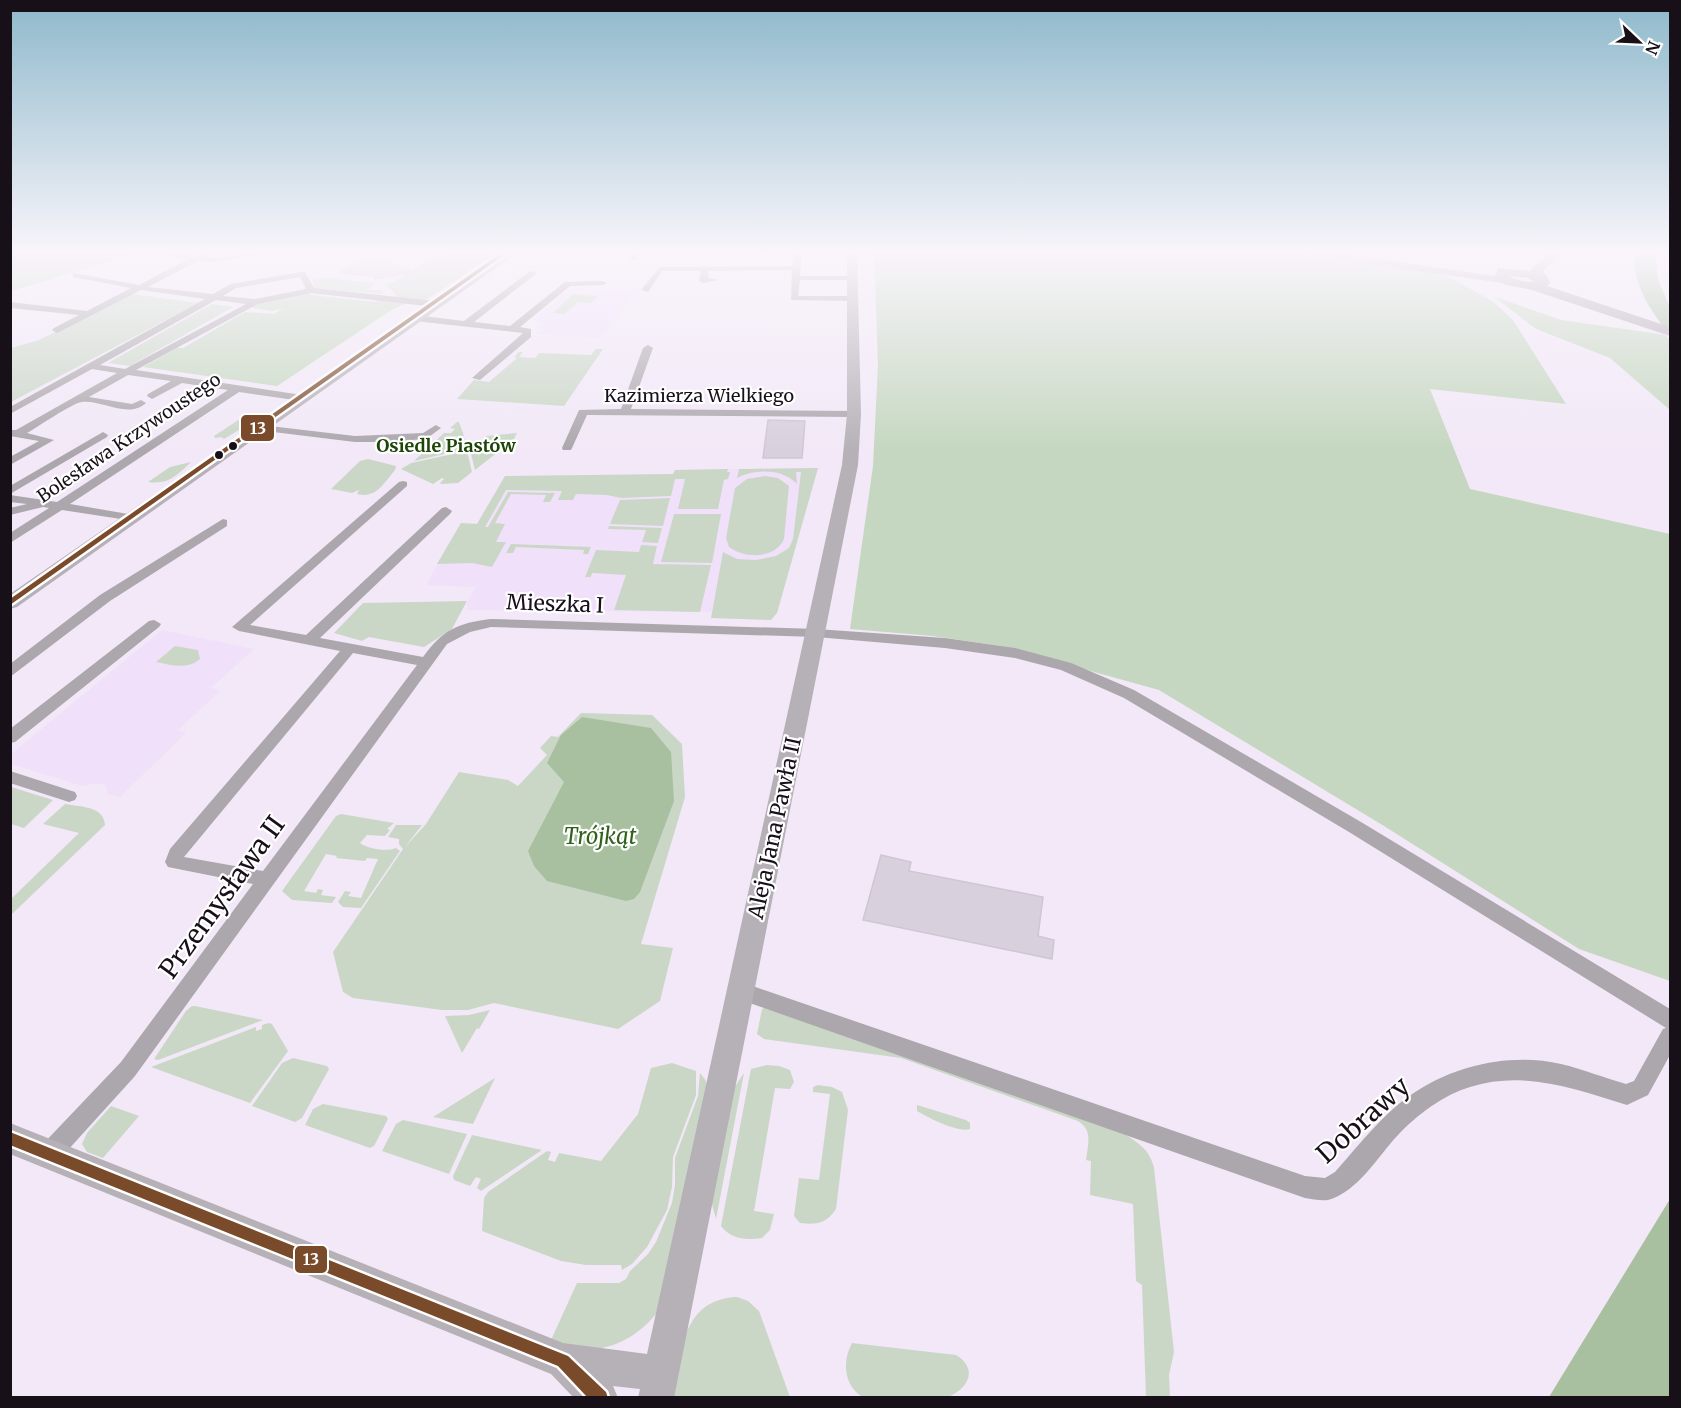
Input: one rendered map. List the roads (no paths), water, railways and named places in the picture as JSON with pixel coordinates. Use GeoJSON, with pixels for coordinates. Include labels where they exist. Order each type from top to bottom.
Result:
{"type":"FeatureCollection","features":[{"type":"Feature","properties":{"kind":"main road"},"geometry":{"type":"LineString","coordinates":[[10,603],[414,319]]}},
{"type":"Feature","properties":{"kind":"main road","name":"Aleja Jana Pawła II"},"geometry":{"type":"LineString","coordinates":[[658,1386],[850,465],[854,414],[853,319]]}},
{"type":"Feature","properties":{"kind":"main road"},"geometry":{"type":"LineString","coordinates":[[1636,319],[1671,331]]}},
{"type":"Feature","properties":{"kind":"main road"},"geometry":{"type":"LineString","coordinates":[[10,1138],[562,1361],[658,1386]]}},
{"type":"Feature","properties":{"kind":"main road"},"geometry":{"type":"LineString","coordinates":[[562,1361],[600,1398]]}},
{"type":"Feature","properties":{"kind":"street"},"geometry":{"type":"LineString","coordinates":[[57,330],[80,319]]}},
{"type":"Feature","properties":{"kind":"street"},"geometry":{"type":"LineString","coordinates":[[10,411],[175,319]]}},
{"type":"Feature","properties":{"kind":"street"},"geometry":{"type":"LineString","coordinates":[[14,434],[225,319]]}},
{"type":"Feature","properties":{"kind":"street"},"geometry":{"type":"LineString","coordinates":[[421,319],[528,331],[528,335],[477,378]]}},
{"type":"Feature","properties":{"kind":"street"},"geometry":{"type":"LineString","coordinates":[[466,324],[473,319]]}},
{"type":"Feature","properties":{"kind":"street"},"geometry":{"type":"LineString","coordinates":[[512,329],[525,319]]}},
{"type":"Feature","properties":{"kind":"street"},"geometry":{"type":"LineString","coordinates":[[625,412],[648,348]]}},
{"type":"Feature","properties":{"kind":"street"},"geometry":{"type":"LineString","coordinates":[[89,366],[302,398]]}},
{"type":"Feature","properties":{"kind":"street"},"geometry":{"type":"LineString","coordinates":[[152,396],[180,380]]}},
{"type":"Feature","properties":{"kind":"street","name":"Bolesława Krzywoustego"},"geometry":{"type":"LineString","coordinates":[[10,539],[238,388]]}},
{"type":"Feature","properties":{"kind":"street"},"geometry":{"type":"LineString","coordinates":[[80,399],[141,407]]}},
{"type":"Feature","properties":{"kind":"street","name":"Kazimierza Wielkiego"},"geometry":{"type":"LineString","coordinates":[[567,448],[583,412],[854,414]]}},
{"type":"Feature","properties":{"kind":"street"},"geometry":{"type":"LineString","coordinates":[[261,428],[381,439],[426,436],[436,428]]}},
{"type":"Feature","properties":{"kind":"street"},"geometry":{"type":"LineString","coordinates":[[10,462],[49,440],[14,434]]}},
{"type":"Feature","properties":{"kind":"street"},"geometry":{"type":"LineString","coordinates":[[10,491],[104,435]]}},
{"type":"Feature","properties":{"kind":"street"},"geometry":{"type":"LineString","coordinates":[[403,484],[239,627],[425,662]]}},
{"type":"Feature","properties":{"kind":"street"},"geometry":{"type":"LineString","coordinates":[[10,498],[130,518]]}},
{"type":"Feature","properties":{"kind":"street"},"geometry":{"type":"LineString","coordinates":[[10,512],[43,503]]}},
{"type":"Feature","properties":{"kind":"street"},"geometry":{"type":"LineString","coordinates":[[308,641],[446,512]]}},
{"type":"Feature","properties":{"kind":"street"},"geometry":{"type":"LineString","coordinates":[[10,672],[105,598],[223,523]]}},
{"type":"Feature","properties":{"kind":"street","name":"Mieszka I"},"geometry":{"type":"LineString","coordinates":[[425,662],[442,640],[456,631],[473,625],[491,623],[816,633],[945,643],[1015,653],[1066,666],[1129,694],[1355,827],[1671,1020]]}},
{"type":"Feature","properties":{"kind":"street"},"geometry":{"type":"LineString","coordinates":[[10,738],[154,624]]}},
{"type":"Feature","properties":{"kind":"street"},"geometry":{"type":"LineString","coordinates":[[265,879],[174,862],[176,854],[349,649]]}},
{"type":"Feature","properties":{"kind":"street","name":"Przemysława II"},"geometry":{"type":"LineString","coordinates":[[50,1153],[128,1069],[425,662]]}},
{"type":"Feature","properties":{"kind":"street"},"geometry":{"type":"LineString","coordinates":[[10,777],[69,796]]}},
{"type":"Feature","properties":{"kind":"street","name":"Dobrawy"},"geometry":{"type":"LineString","coordinates":[[741,991],[1167,1141],[1305,1186],[1326,1189],[1343,1180],[1392,1125],[1427,1096],[1468,1077],[1503,1071],[1533,1070],[1560,1074],[1627,1095],[1641,1088],[1671,1036]]}},
{"type":"Feature","properties":{"kind":"water"},"geometry":{"type":"Polygon","coordinates":[[[1657,319],[1670,319],[1670,335],[1657,319]]]}},
{"type":"Feature","properties":{"kind":"water","name":"Trójkąt"},"geometry":{"type":"Polygon","coordinates":[[[582,717],[651,728],[671,752],[674,801],[640,892],[634,899],[626,901],[547,881],[534,866],[528,851],[564,782],[547,763],[561,735],[582,717]]]}},
{"type":"Feature","properties":{"kind":"water"},"geometry":{"type":"Polygon","coordinates":[[[1670,1199],[1670,1397],[1549,1397],[1670,1199]]]}},
{"type":"Feature","properties":{"kind":"district","name":"Osiedle Piastów"},"geometry":{"type":"Point","coordinates":[446,446]}}]}
